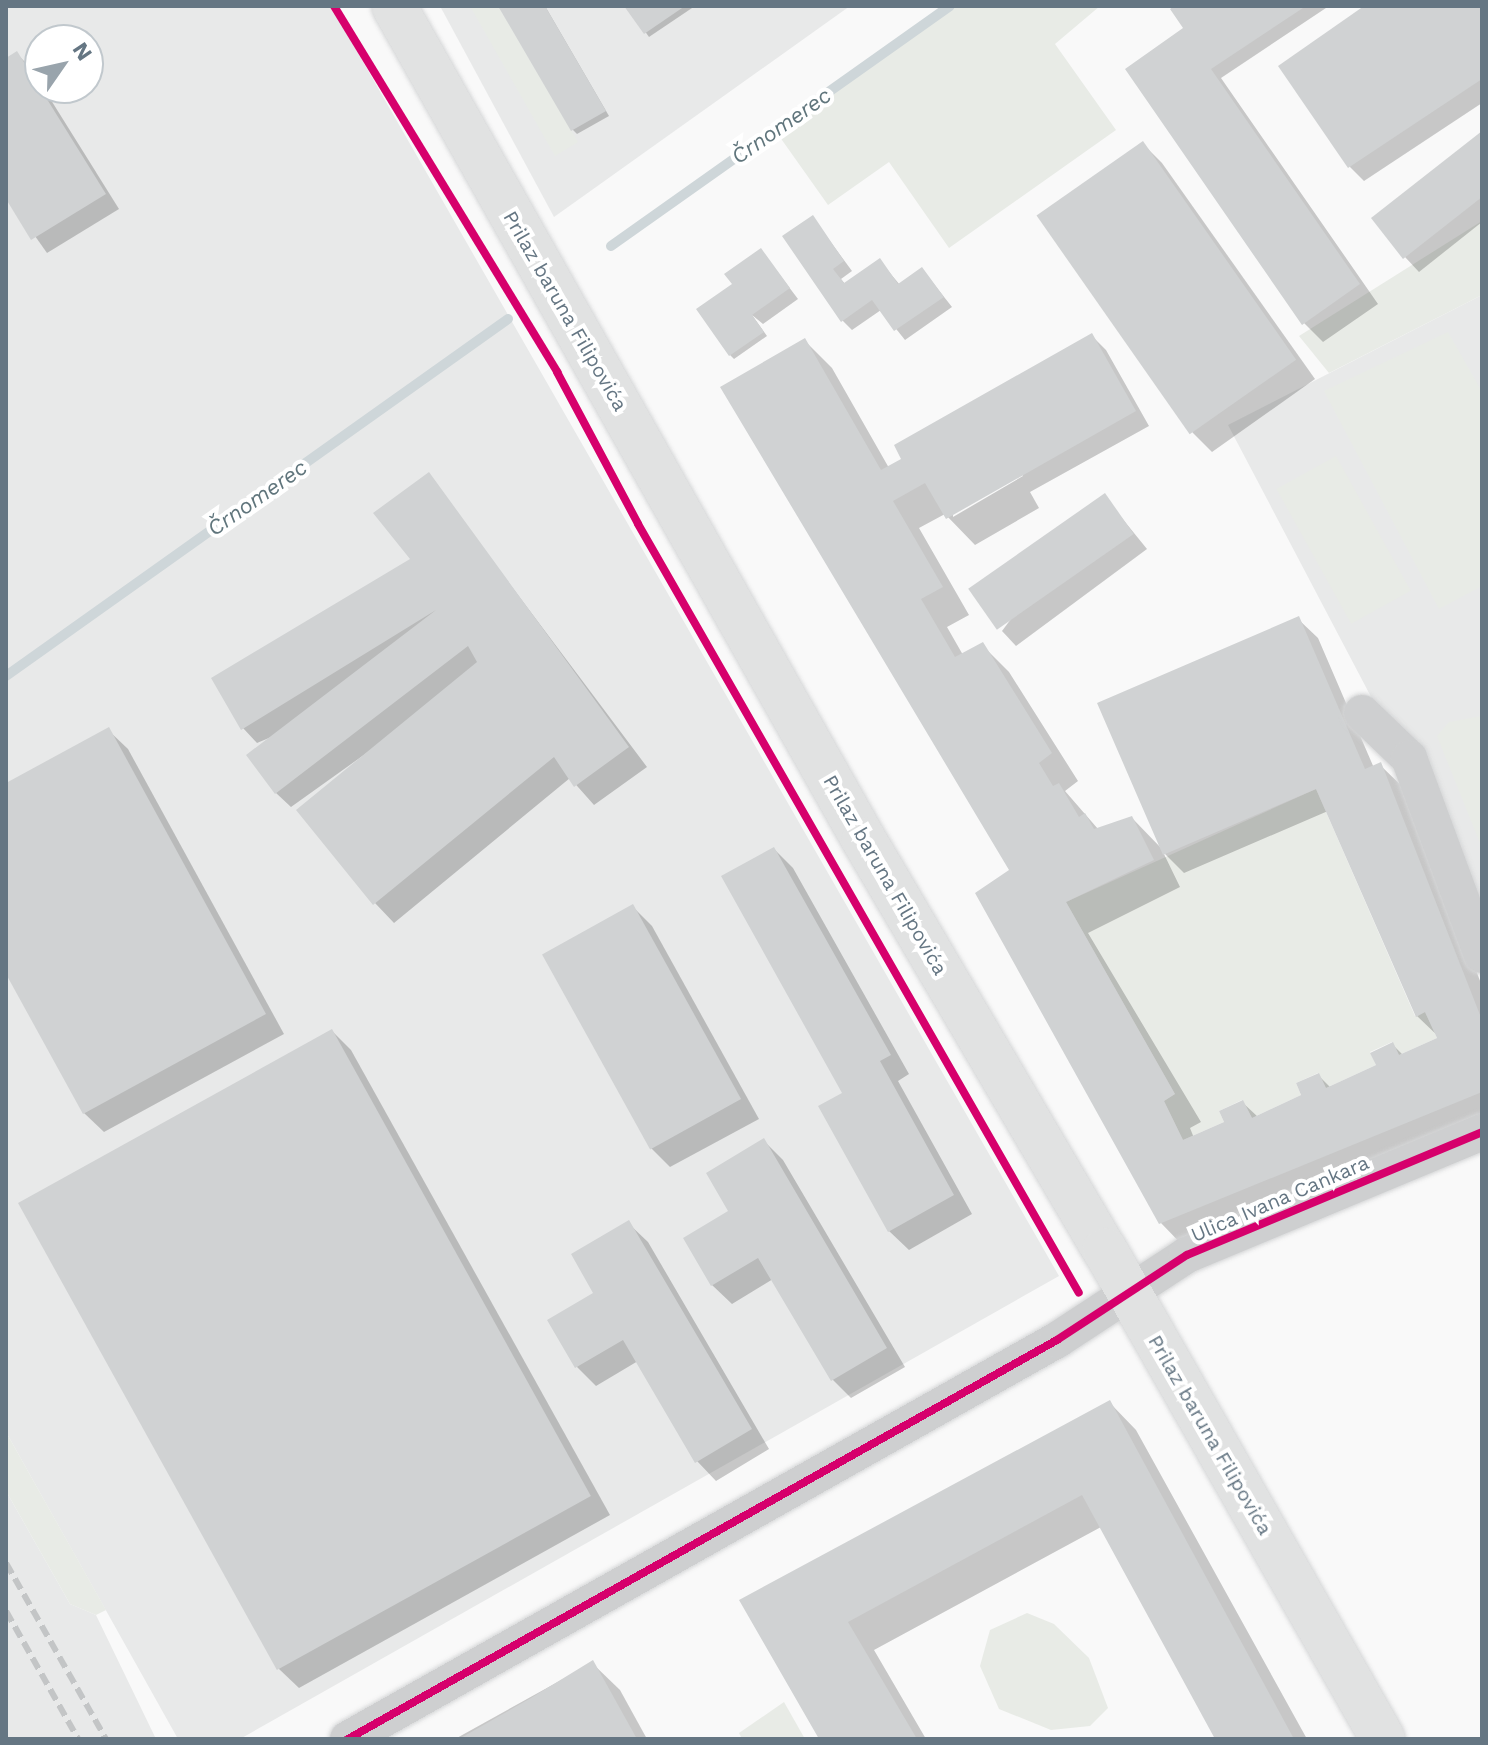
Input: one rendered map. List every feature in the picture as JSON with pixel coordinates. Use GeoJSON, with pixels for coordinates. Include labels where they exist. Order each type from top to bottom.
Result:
{"type":"FeatureCollection","features":[{"type":"Feature","properties":{"kind":"main road","name":"Prilaz baruna Filipovića"},"geometry":{"type":"LineString","coordinates":[[394,6],[864,840],[1129,1292],[1383,1739]]}},
{"type":"Feature","properties":{"kind":"street"},"geometry":{"type":"LineString","coordinates":[[1362,713],[1409,758],[1482,955]]}},
{"type":"Feature","properties":{"kind":"street","name":"Ulica Ivana Cankara"},"geometry":{"type":"LineString","coordinates":[[348,1739],[847,1461],[1057,1340],[1206,1246],[1482,1132]]}},
{"type":"Feature","properties":{"kind":"shaded area"},"geometry":{"type":"Polygon","coordinates":[[[6,6],[331,6],[1059,1276],[240,1739],[178,1739],[6,1432],[6,6]]]}},
{"type":"Feature","properties":{"kind":"shaded area"},"geometry":{"type":"Polygon","coordinates":[[[440,6],[850,6],[554,217],[440,6]]]}},
{"type":"Feature","properties":{"kind":"shaded area"},"geometry":{"type":"Polygon","coordinates":[[[470,6],[498,6],[578,142],[555,156],[470,6]]]}},
{"type":"Feature","properties":{"kind":"shaded area"},"geometry":{"type":"Polygon","coordinates":[[[956,6],[1100,6],[1055,44],[1116,130],[949,248],[889,162],[828,205],[777,133],[956,6]]]}},
{"type":"Feature","properties":{"kind":"shaded area"},"geometry":{"type":"Polygon","coordinates":[[[1482,221],[1482,295],[1329,373],[1299,336],[1482,221]]]}},
{"type":"Feature","properties":{"kind":"shaded area"},"geometry":{"type":"Polygon","coordinates":[[[1482,295],[1482,922],[1419,788],[1228,425],[1482,295]]]}},
{"type":"Feature","properties":{"kind":"shaded area"},"geometry":{"type":"Polygon","coordinates":[[[1448,332],[1482,392],[1482,586],[1439,609],[1324,391],[1448,332]]]}},
{"type":"Feature","properties":{"kind":"shaded area"},"geometry":{"type":"Polygon","coordinates":[[[1336,456],[1411,591],[1351,624],[1277,489],[1336,456]]]}},
{"type":"Feature","properties":{"kind":"shaded area"},"geometry":{"type":"Polygon","coordinates":[[[1482,716],[1482,848],[1437,736],[1449,722],[1482,716]]]}},
{"type":"Feature","properties":{"kind":"shaded area"},"geometry":{"type":"Polygon","coordinates":[[[1316,789],[1415,1016],[1425,1012],[1437,1038],[1399,1055],[1392,1042],[1370,1052],[1376,1065],[1326,1088],[1318,1073],[1296,1083],[1301,1095],[1252,1118],[1242,1100],[1219,1111],[1224,1122],[1183,1140],[1164,1101],[1175,1094],[1066,902],[1316,789]]]}},
{"type":"Feature","properties":{"kind":"shaded area"},"geometry":{"type":"Polygon","coordinates":[[[6,1432],[106,1610],[96,1615],[70,1604],[6,1491],[6,1432]]]}},
{"type":"Feature","properties":{"kind":"shaded area"},"geometry":{"type":"Polygon","coordinates":[[[6,1491],[70,1604],[96,1615],[156,1739],[6,1739],[6,1491]]]}},
{"type":"Feature","properties":{"kind":"shaded area"},"geometry":{"type":"Polygon","coordinates":[[[1027,1613],[1054,1624],[1089,1658],[1108,1708],[1090,1726],[1051,1730],[999,1709],[980,1666],[990,1630],[1027,1613]]]}},
{"type":"Feature","properties":{"kind":"shaded area"},"geometry":{"type":"Polygon","coordinates":[[[784,1702],[805,1739],[742,1739],[739,1733],[784,1702]]]}},
{"type":"Feature","properties":{"kind":"building"},"geometry":{"type":"Polygon","coordinates":[[[498,6],[545,6],[606,111],[571,131],[498,6]]]}},
{"type":"Feature","properties":{"kind":"building"},"geometry":{"type":"Polygon","coordinates":[[[624,6],[685,6],[644,34],[624,6]]]}},
{"type":"Feature","properties":{"kind":"building"},"geometry":{"type":"Polygon","coordinates":[[[1174,6],[1306,6],[1211,69],[1360,284],[1302,325],[1125,69],[1183,28],[1170,9],[1174,6]]]}},
{"type":"Feature","properties":{"kind":"building"},"geometry":{"type":"Polygon","coordinates":[[[1364,6],[1482,6],[1482,79],[1348,168],[1278,66],[1364,6]]]}},
{"type":"Feature","properties":{"kind":"building"},"geometry":{"type":"Polygon","coordinates":[[[17,51],[24,62],[24,104],[50,104],[106,194],[31,240],[6,199],[6,58],[17,51]]]}},
{"type":"Feature","properties":{"kind":"building"},"geometry":{"type":"Polygon","coordinates":[[[1482,131],[1482,197],[1403,259],[1371,218],[1482,131]]]}},
{"type":"Feature","properties":{"kind":"building"},"geometry":{"type":"Polygon","coordinates":[[[1143,141],[1296,360],[1190,434],[1037,216],[1143,141]]]}},
{"type":"Feature","properties":{"kind":"building"},"geometry":{"type":"Polygon","coordinates":[[[813,215],[844,261],[833,269],[844,283],[880,258],[898,284],[922,267],[944,297],[894,331],[872,300],[841,322],[782,236],[813,215]]]}},
{"type":"Feature","properties":{"kind":"building"},"geometry":{"type":"Polygon","coordinates":[[[761,248],[790,288],[752,315],[764,332],[729,356],[696,309],[732,284],[724,274],[761,248]]]}},
{"type":"Feature","properties":{"kind":"building"},"geometry":{"type":"Polygon","coordinates":[[[1092,333],[1136,411],[946,519],[925,483],[893,501],[943,587],[921,599],[955,657],[983,642],[1052,753],[1039,763],[1053,786],[1059,783],[1079,817],[1085,813],[1094,829],[1132,816],[1154,860],[1066,902],[1175,1094],[1164,1101],[1183,1140],[1224,1122],[1219,1111],[1243,1100],[1252,1118],[1301,1095],[1296,1083],[1319,1073],[1326,1088],[1376,1065],[1370,1053],[1393,1042],[1399,1055],[1437,1038],[1425,1012],[1416,1017],[1316,789],[1163,855],[1097,703],[1299,616],[1365,769],[1381,762],[1482,1020],[1482,1092],[1159,1224],[975,893],[1009,870],[720,387],[805,338],[881,470],[901,459],[894,445],[1092,333]]]}},
{"type":"Feature","properties":{"kind":"building"},"geometry":{"type":"Polygon","coordinates":[[[429,472],[629,747],[574,787],[554,757],[373,905],[296,810],[477,662],[468,646],[275,794],[246,755],[436,610],[241,730],[211,678],[410,559],[373,513],[429,472]]]}},
{"type":"Feature","properties":{"kind":"building"},"geometry":{"type":"Polygon","coordinates":[[[1105,493],[1134,534],[997,630],[968,589],[1105,493]]]}},
{"type":"Feature","properties":{"kind":"building"},"geometry":{"type":"Polygon","coordinates":[[[109,727],[266,1014],[83,1114],[6,974],[6,783],[109,727]]]}},
{"type":"Feature","properties":{"kind":"building"},"geometry":{"type":"Polygon","coordinates":[[[774,847],[891,1055],[880,1061],[954,1195],[888,1232],[818,1106],[842,1093],[721,876],[774,847]]]}},
{"type":"Feature","properties":{"kind":"building"},"geometry":{"type":"Polygon","coordinates":[[[633,904],[741,1099],[650,1149],[542,954],[633,904]]]}},
{"type":"Feature","properties":{"kind":"building"},"geometry":{"type":"Polygon","coordinates":[[[332,1029],[591,1496],[277,1670],[18,1203],[332,1029]]]}},
{"type":"Feature","properties":{"kind":"building"},"geometry":{"type":"Polygon","coordinates":[[[764,1138],[887,1348],[831,1381],[758,1258],[711,1286],[683,1238],[728,1211],[706,1173],[764,1138]]]}},
{"type":"Feature","properties":{"kind":"building"},"geometry":{"type":"Polygon","coordinates":[[[629,1220],[752,1429],[695,1463],[623,1340],[575,1368],[547,1320],[593,1293],[571,1254],[629,1220]]]}},
{"type":"Feature","properties":{"kind":"building"},"geometry":{"type":"Polygon","coordinates":[[[1110,1400],[1294,1739],[1215,1739],[1082,1495],[848,1622],[917,1739],[819,1739],[739,1600],[1110,1400]]]}},
{"type":"Feature","properties":{"kind":"building"},"geometry":{"type":"Polygon","coordinates":[[[593,1660],[637,1739],[459,1739],[531,1698],[593,1660]]]}},
{"type":"Feature","properties":{"kind":"waterway","name":"Črnomerec"},"geometry":{"type":"LineString","coordinates":[[611,246],[950,6]]}},
{"type":"Feature","properties":{"kind":"waterway","name":"Črnomerec"},"geometry":{"type":"LineString","coordinates":[[6,676],[508,319]]}},
{"type":"Feature","properties":{"kind":"railway"},"geometry":{"type":"LineString","coordinates":[[6,1563],[106,1739]]}},
{"type":"Feature","properties":{"kind":"railway"},"geometry":{"type":"LineString","coordinates":[[6,1611],[78,1739]]}},
{"type":"Feature","properties":{"kind":"cycle path"},"geometry":{"type":"LineString","coordinates":[[334,6],[557,372],[638,524],[1079,1293]]}},
{"type":"Feature","properties":{"kind":"cycle path"},"geometry":{"type":"LineString","coordinates":[[348,1739],[1057,1340],[1187,1255],[1482,1132]]}}]}
